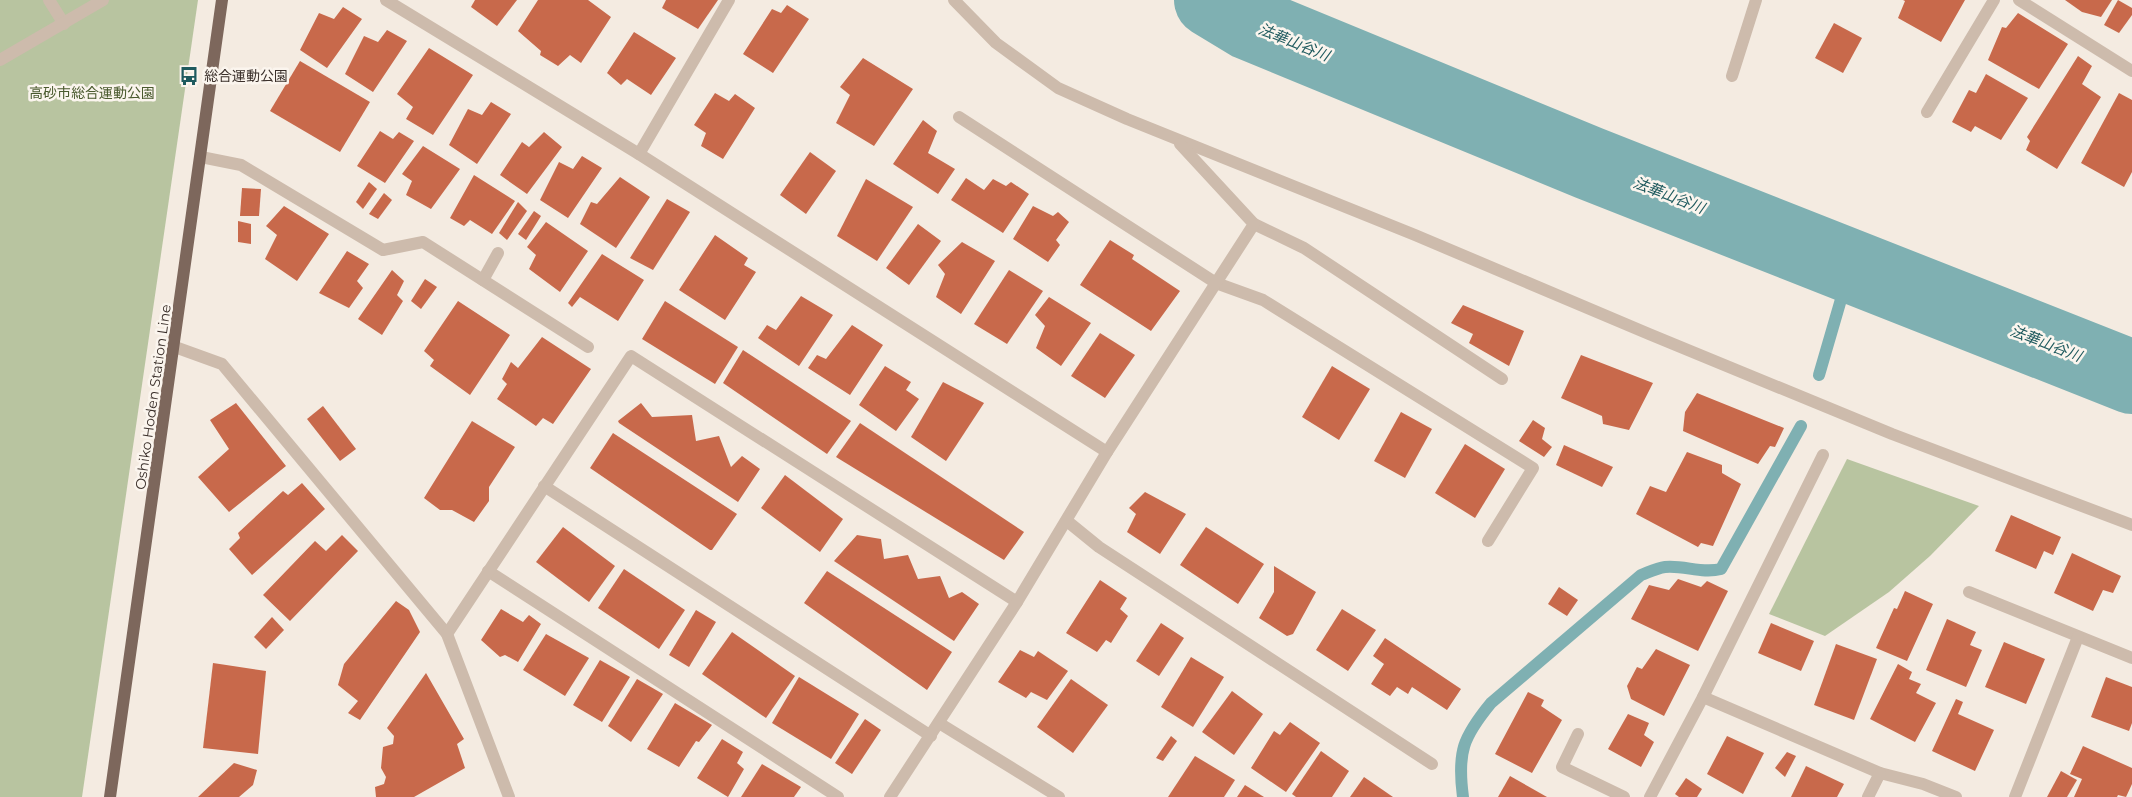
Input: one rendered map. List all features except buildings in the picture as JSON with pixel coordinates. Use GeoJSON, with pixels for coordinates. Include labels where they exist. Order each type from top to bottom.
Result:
{"type":"FeatureCollection","features":[{"type":"Feature","properties":{"kind":"main road","name":"Oshiko Hoden Station Line"},"geometry":{"type":"LineString","coordinates":[[110,797],[175,347],[222,0]]}},
{"type":"Feature","properties":{"kind":"street"},"geometry":{"type":"LineString","coordinates":[[50,0],[64,24]]}},
{"type":"Feature","properties":{"kind":"street"},"geometry":{"type":"LineString","coordinates":[[0,60],[103,0]]}},
{"type":"Feature","properties":{"kind":"street"},"geometry":{"type":"LineString","coordinates":[[386,0],[639,154],[1107,452]]}},
{"type":"Feature","properties":{"kind":"street"},"geometry":{"type":"LineString","coordinates":[[639,154],[729,0]]}},
{"type":"Feature","properties":{"kind":"street"},"geometry":{"type":"LineString","coordinates":[[954,0],[996,43],[1058,88],[1176,140],[1416,235],[1892,434],[2132,526]]}},
{"type":"Feature","properties":{"kind":"street"},"geometry":{"type":"LineString","coordinates":[[1732,76],[1756,0]]}},
{"type":"Feature","properties":{"kind":"street"},"geometry":{"type":"LineString","coordinates":[[1927,112],[1994,0]]}},
{"type":"Feature","properties":{"kind":"street"},"geometry":{"type":"LineString","coordinates":[[2019,0],[2132,71]]}},
{"type":"Feature","properties":{"kind":"street"},"geometry":{"type":"LineString","coordinates":[[959,117],[1216,283],[1263,300],[1533,468],[1488,540]]}},
{"type":"Feature","properties":{"kind":"street"},"geometry":{"type":"LineString","coordinates":[[1176,140],[1254,224],[1304,248],[1502,379]]}},
{"type":"Feature","properties":{"kind":"street"},"geometry":{"type":"LineString","coordinates":[[201,157],[241,166],[384,250],[423,242],[588,347]]}},
{"type":"Feature","properties":{"kind":"street"},"geometry":{"type":"LineString","coordinates":[[890,797],[1017,602],[1107,452],[1254,224]]}},
{"type":"Feature","properties":{"kind":"street"},"geometry":{"type":"LineString","coordinates":[[483,280],[498,253]]}},
{"type":"Feature","properties":{"kind":"street"},"geometry":{"type":"LineString","coordinates":[[175,347],[222,364],[447,634],[509,797]]}},
{"type":"Feature","properties":{"kind":"street"},"geometry":{"type":"LineString","coordinates":[[447,634],[631,356],[1017,602]]}},
{"type":"Feature","properties":{"kind":"street"},"geometry":{"type":"LineString","coordinates":[[1650,797],[1703,697],[1823,455]]}},
{"type":"Feature","properties":{"kind":"street"},"geometry":{"type":"LineString","coordinates":[[544,486],[930,736]]}},
{"type":"Feature","properties":{"kind":"street"},"geometry":{"type":"LineString","coordinates":[[1066,521],[1107,552],[1432,764]]}},
{"type":"Feature","properties":{"kind":"street"},"geometry":{"type":"LineString","coordinates":[[488,571],[838,797]]}},
{"type":"Feature","properties":{"kind":"street"},"geometry":{"type":"LineString","coordinates":[[1969,592],[2132,658]]}},
{"type":"Feature","properties":{"kind":"street"},"geometry":{"type":"LineString","coordinates":[[2015,797],[2078,637]]}},
{"type":"Feature","properties":{"kind":"street"},"geometry":{"type":"LineString","coordinates":[[1703,697],[1880,773],[1923,784],[1956,797]]}},
{"type":"Feature","properties":{"kind":"street"},"geometry":{"type":"LineString","coordinates":[[939,723],[1059,797]]}},
{"type":"Feature","properties":{"kind":"street"},"geometry":{"type":"LineString","coordinates":[[1578,734],[1562,767],[1624,797]]}},
{"type":"Feature","properties":{"kind":"street"},"geometry":{"type":"LineString","coordinates":[[1868,797],[1880,773]]}},
{"type":"Feature","properties":{"kind":"green space","name":"高砂市総合運動公園"},"geometry":{"type":"Polygon","coordinates":[[[0,0],[198,0],[82,797],[0,797],[0,0]]]}},
{"type":"Feature","properties":{"kind":"green space"},"geometry":{"type":"Polygon","coordinates":[[[1847,459],[1979,506],[1930,556],[1889,592],[1825,636],[1769,614],[1847,459]]]}},
{"type":"Feature","properties":{"kind":"waterway","name":"法華山谷川"},"geometry":{"type":"LineString","coordinates":[[1211,0],[1249,23],[1589,163],[2132,377]]}},
{"type":"Feature","properties":{"kind":"waterway"},"geometry":{"type":"LineString","coordinates":[[1819,375],[1851,265]]}},
{"type":"Feature","properties":{"kind":"waterway"},"geometry":{"type":"LineString","coordinates":[[1463,797],[1461,768],[1464,746],[1474,726],[1491,703],[1641,575],[1665,567],[1707,571],[1721,569],[1801,426]]}},
{"type":"Feature","properties":{"kind":"place","name":"総合運動公園"},"geometry":{"type":"Point","coordinates":[189,76]}}]}
